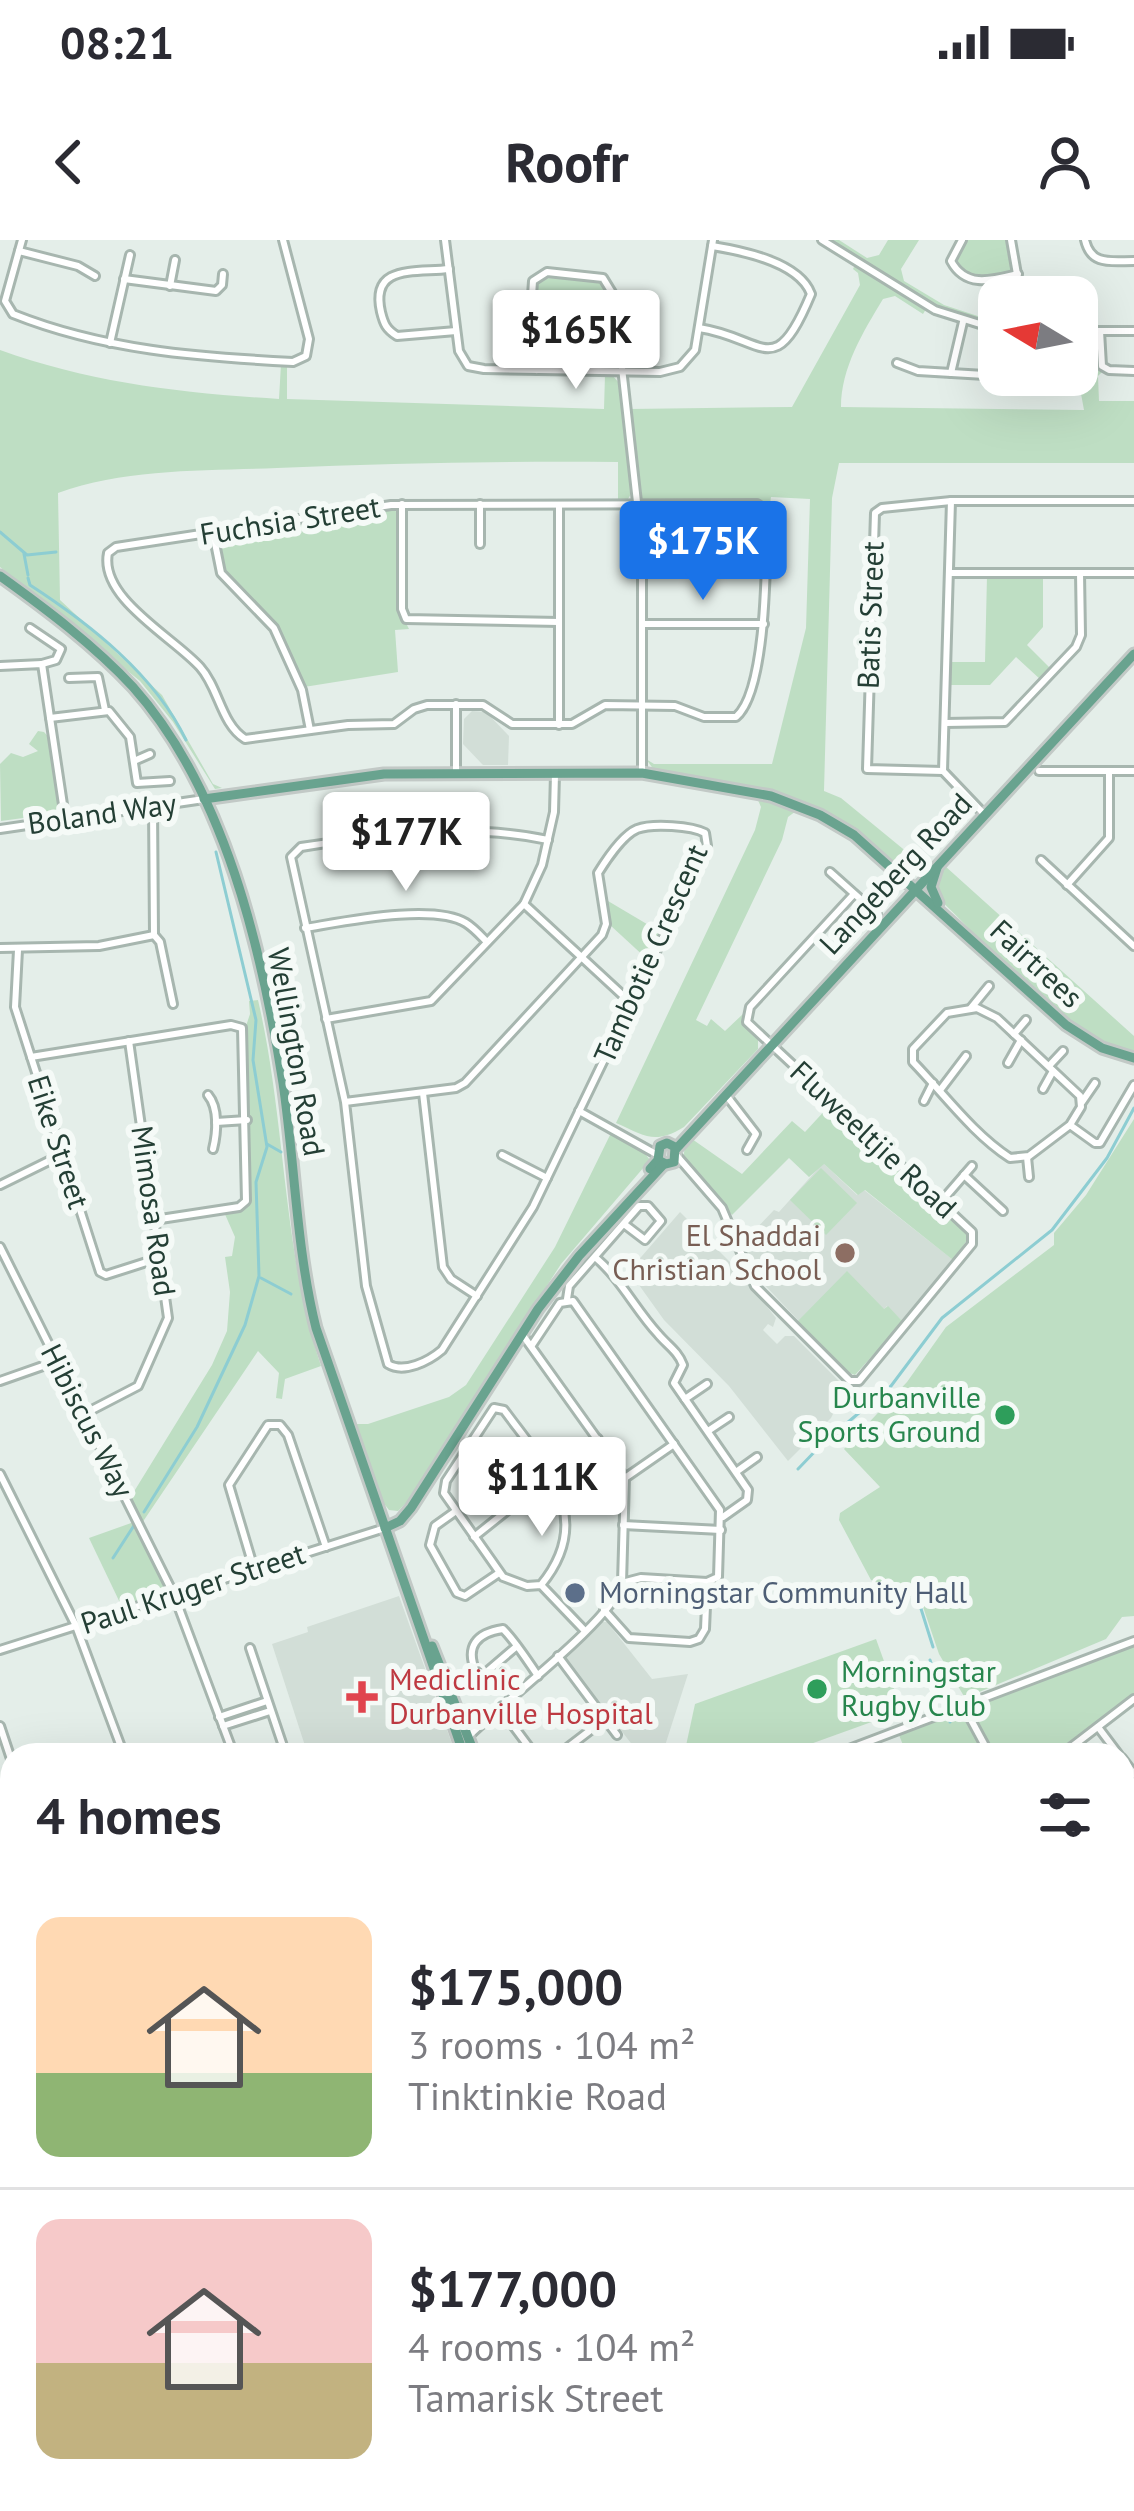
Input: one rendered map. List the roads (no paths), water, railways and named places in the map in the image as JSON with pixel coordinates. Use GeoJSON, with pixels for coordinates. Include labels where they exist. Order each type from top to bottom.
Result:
{"type":"FeatureCollection","features":[{"type":"Feature","properties":{"kind":"main road","name":"Wellington Road"},"geometry":{"type":"LineString","coordinates":[[0,576],[89,645],[134,688],[158,719],[204,799],[238,885],[275,1044],[316,1328],[385,1528],[469,1743]]}},
{"type":"Feature","properties":{"kind":"main road","name":"Langeberg Road"},"geometry":{"type":"LineString","coordinates":[[385,1528],[411,1508],[573,1254],[1134,654]]}},
{"type":"Feature","properties":{"kind":"main road","name":"Fairtrees"},"geometry":{"type":"LineString","coordinates":[[204,799],[373,775],[456,773],[643,773],[739,789],[805,808],[854,835],[1066,1025],[1102,1048],[1134,1058]]}},
{"type":"Feature","properties":{"kind":"main road"},"geometry":{"type":"LineString","coordinates":[[938,863],[932,887],[943,911]]}},
{"type":"Feature","properties":{"kind":"main road","name":"Wellington Road"},"geometry":{"type":"LineString","coordinates":[[464,1734],[464,1743]]}},
{"type":"Feature","properties":{"kind":"street"},"geometry":{"type":"LineString","coordinates":[[22,240],[5,301],[9,311],[53,330],[205,356],[303,359],[309,339],[283,240]]}},
{"type":"Feature","properties":{"kind":"street"},"geometry":{"type":"LineString","coordinates":[[445,240],[460,355],[472,368],[665,372],[680,367],[695,350],[713,243],[764,257],[806,283],[811,294],[783,343],[771,350],[699,328]]}},
{"type":"Feature","properties":{"kind":"street"},"geometry":{"type":"LineString","coordinates":[[822,240],[922,303],[978,325]]}},
{"type":"Feature","properties":{"kind":"street"},"geometry":{"type":"LineString","coordinates":[[962,240],[951,261],[959,273],[980,282],[1018,274],[1011,240]]}},
{"type":"Feature","properties":{"kind":"street"},"geometry":{"type":"LineString","coordinates":[[1085,240],[1097,260],[1134,261]]}},
{"type":"Feature","properties":{"kind":"street"},"geometry":{"type":"LineString","coordinates":[[19,251],[95,275]]}},
{"type":"Feature","properties":{"kind":"street"},"geometry":{"type":"LineString","coordinates":[[110,343],[130,255]]}},
{"type":"Feature","properties":{"kind":"street"},"geometry":{"type":"LineString","coordinates":[[170,287],[175,260]]}},
{"type":"Feature","properties":{"kind":"street"},"geometry":{"type":"LineString","coordinates":[[449,269],[393,275],[381,283],[378,298],[386,328],[397,336],[456,331]]}},
{"type":"Feature","properties":{"kind":"street"},"geometry":{"type":"LineString","coordinates":[[537,370],[528,356],[530,288],[535,278],[547,272],[595,275],[606,281],[614,296],[642,547],[643,773]]}},
{"type":"Feature","properties":{"kind":"street"},"geometry":{"type":"LineString","coordinates":[[124,279],[216,291],[223,274]]}},
{"type":"Feature","properties":{"kind":"street"},"geometry":{"type":"LineString","coordinates":[[952,373],[963,322]]}},
{"type":"Feature","properties":{"kind":"street"},"geometry":{"type":"LineString","coordinates":[[1134,331],[1100,331],[1102,366],[1134,371]]}},
{"type":"Feature","properties":{"kind":"street"},"geometry":{"type":"LineString","coordinates":[[898,363],[911,370],[978,375]]}},
{"type":"Feature","properties":{"kind":"street"},"geometry":{"type":"LineString","coordinates":[[950,501],[943,771],[984,814]]}},
{"type":"Feature","properties":{"kind":"street","name":"Batis Street"},"geometry":{"type":"LineString","coordinates":[[943,771],[867,770],[874,516],[882,508],[950,501],[1134,501]]}},
{"type":"Feature","properties":{"kind":"street","name":"Fuchsia Street"},"geometry":{"type":"LineString","coordinates":[[310,730],[250,740],[238,736],[205,672],[113,586],[106,559],[116,547],[402,504],[748,503],[764,507],[767,518],[764,624]]}},
{"type":"Feature","properties":{"kind":"street"},"geometry":{"type":"LineString","coordinates":[[402,504],[402,609],[406,619],[559,622]]}},
{"type":"Feature","properties":{"kind":"street"},"geometry":{"type":"LineString","coordinates":[[480,504],[480,544]]}},
{"type":"Feature","properties":{"kind":"street"},"geometry":{"type":"LineString","coordinates":[[559,505],[559,725]]}},
{"type":"Feature","properties":{"kind":"street"},"geometry":{"type":"LineString","coordinates":[[213,533],[221,573],[274,628],[302,690],[310,730],[394,724],[418,706],[456,704],[486,706],[512,724],[576,723],[601,705],[678,706],[707,717],[740,715],[764,624],[642,624]]}},
{"type":"Feature","properties":{"kind":"street"},"geometry":{"type":"LineString","coordinates":[[949,573],[1134,573]]}},
{"type":"Feature","properties":{"kind":"street"},"geometry":{"type":"LineString","coordinates":[[945,723],[1005,722],[1076,647],[1081,635],[1080,573]]}},
{"type":"Feature","properties":{"kind":"street"},"geometry":{"type":"LineString","coordinates":[[0,666],[43,668],[58,658],[61,649],[29,628]]}},
{"type":"Feature","properties":{"kind":"street"},"geometry":{"type":"LineString","coordinates":[[43,668],[65,818]]}},
{"type":"Feature","properties":{"kind":"street"},"geometry":{"type":"LineString","coordinates":[[69,678],[98,677],[105,710],[128,733],[137,783],[170,781]]}},
{"type":"Feature","properties":{"kind":"street"},"geometry":{"type":"LineString","coordinates":[[456,704],[456,773]]}},
{"type":"Feature","properties":{"kind":"street"},"geometry":{"type":"LineString","coordinates":[[50,718],[105,710]]}},
{"type":"Feature","properties":{"kind":"street"},"geometry":{"type":"LineString","coordinates":[[134,760],[150,754]]}},
{"type":"Feature","properties":{"kind":"street"},"geometry":{"type":"LineString","coordinates":[[1039,771],[1134,771]]}},
{"type":"Feature","properties":{"kind":"street"},"geometry":{"type":"LineString","coordinates":[[1067,885],[1109,838],[1109,771]]}},
{"type":"Feature","properties":{"kind":"street"},"geometry":{"type":"LineString","coordinates":[[326,1019],[431,1001],[524,904],[534,888],[548,840],[555,774]]}},
{"type":"Feature","properties":{"kind":"street","name":"Boland Way"},"geometry":{"type":"LineString","coordinates":[[0,829],[204,799]]}},
{"type":"Feature","properties":{"kind":"street"},"geometry":{"type":"LineString","coordinates":[[154,806],[153,935],[160,941],[173,1004]]}},
{"type":"Feature","properties":{"kind":"street","name":"Tambotie Crescent"},"geometry":{"type":"LineString","coordinates":[[642,828],[703,831],[706,846],[523,1225],[437,1354],[403,1368],[388,1364],[366,1286],[345,1102],[465,1083],[581,958],[606,927],[599,871],[633,832],[642,828]]}},
{"type":"Feature","properties":{"kind":"street"},"geometry":{"type":"LineString","coordinates":[[345,1102],[290,862],[294,852],[387,835],[519,835],[548,840]]}},
{"type":"Feature","properties":{"kind":"street"},"geometry":{"type":"LineString","coordinates":[[1041,860],[1134,946]]}},
{"type":"Feature","properties":{"kind":"street"},"geometry":{"type":"LineString","coordinates":[[830,872],[877,914]]}},
{"type":"Feature","properties":{"kind":"street"},"geometry":{"type":"LineString","coordinates":[[770,1045],[749,1024],[748,1011],[854,894]]}},
{"type":"Feature","properties":{"kind":"street"},"geometry":{"type":"LineString","coordinates":[[524,904],[630,1002]]}},
{"type":"Feature","properties":{"kind":"street"},"geometry":{"type":"LineString","coordinates":[[305,928],[382,916],[424,916],[464,922],[488,942]]}},
{"type":"Feature","properties":{"kind":"street"},"geometry":{"type":"LineString","coordinates":[[0,948],[99,946],[153,935]]}},
{"type":"Feature","properties":{"kind":"street","name":"Eike Street"},"geometry":{"type":"LineString","coordinates":[[18,950],[14,1002],[101,1274],[159,1258]]}},
{"type":"Feature","properties":{"kind":"street"},"geometry":{"type":"LineString","coordinates":[[971,1008],[989,986]]}},
{"type":"Feature","properties":{"kind":"street"},"geometry":{"type":"LineString","coordinates":[[1082,1102],[1078,1093],[987,1013],[971,1008],[947,1013],[913,1049],[913,1063],[1006,1156],[1027,1157],[1070,1125],[1095,1083]]}},
{"type":"Feature","properties":{"kind":"street"},"geometry":{"type":"LineString","coordinates":[[978,1023],[987,1013]]}},
{"type":"Feature","properties":{"kind":"street"},"geometry":{"type":"LineString","coordinates":[[1008,1063],[1026,1020]]}},
{"type":"Feature","properties":{"kind":"street"},"geometry":{"type":"LineString","coordinates":[[31,1057],[240,1026],[247,1120],[244,1203],[154,1220]]}},
{"type":"Feature","properties":{"kind":"street","name":"Mimosa Road"},"geometry":{"type":"LineString","coordinates":[[84,1414],[135,1388],[168,1318],[129,1041]]}},
{"type":"Feature","properties":{"kind":"street","name":"Fluweeltjie Road"},"geometry":{"type":"LineString","coordinates":[[667,1154],[726,1214],[755,1286],[854,1382],[919,1311],[974,1238],[770,1045]]}},
{"type":"Feature","properties":{"kind":"street"},"geometry":{"type":"LineString","coordinates":[[1043,1089],[1063,1051]]}},
{"type":"Feature","properties":{"kind":"street"},"geometry":{"type":"LineString","coordinates":[[924,1101],[965,1056]]}},
{"type":"Feature","properties":{"kind":"street"},"geometry":{"type":"LineString","coordinates":[[1070,1125],[1093,1142],[1102,1142],[1134,1085]]}},
{"type":"Feature","properties":{"kind":"street"},"geometry":{"type":"LineString","coordinates":[[423,1093],[443,1267],[477,1296]]}},
{"type":"Feature","properties":{"kind":"street"},"geometry":{"type":"LineString","coordinates":[[724,1094],[756,1133],[747,1150]]}},
{"type":"Feature","properties":{"kind":"street"},"geometry":{"type":"LineString","coordinates":[[208,1095],[214,1102],[216,1122],[213,1149]]}},
{"type":"Feature","properties":{"kind":"street"},"geometry":{"type":"LineString","coordinates":[[579,1111],[667,1154]]}},
{"type":"Feature","properties":{"kind":"street"},"geometry":{"type":"LineString","coordinates":[[216,1122],[247,1120]]}},
{"type":"Feature","properties":{"kind":"street"},"geometry":{"type":"LineString","coordinates":[[0,1186],[62,1155]]}},
{"type":"Feature","properties":{"kind":"street"},"geometry":{"type":"LineString","coordinates":[[502,1155],[547,1178]]}},
{"type":"Feature","properties":{"kind":"street"},"geometry":{"type":"LineString","coordinates":[[1027,1157],[1029,1177]]}},
{"type":"Feature","properties":{"kind":"street"},"geometry":{"type":"LineString","coordinates":[[940,1202],[972,1166]]}},
{"type":"Feature","properties":{"kind":"street"},"geometry":{"type":"LineString","coordinates":[[964,1175],[1003,1210]]}},
{"type":"Feature","properties":{"kind":"street"},"geometry":{"type":"LineString","coordinates":[[532,1346],[566,1299],[569,1286],[624,1224],[643,1205],[662,1221],[648,1239],[640,1239],[624,1224]]}},
{"type":"Feature","properties":{"kind":"street","name":"Hibiscus Way"},"geometry":{"type":"LineString","coordinates":[[1,1251],[174,1595],[229,1743]]}},
{"type":"Feature","properties":{"kind":"street"},"geometry":{"type":"LineString","coordinates":[[595,1257],[681,1358],[674,1381],[748,1490],[748,1498],[722,1518]]}},
{"type":"Feature","properties":{"kind":"street"},"geometry":{"type":"LineString","coordinates":[[566,1299],[575,1303],[722,1518],[718,1577],[707,1582],[641,1578],[622,1583]]}},
{"type":"Feature","properties":{"kind":"street"},"geometry":{"type":"LineString","coordinates":[[464,1734],[538,1676],[620,1593],[622,1583],[625,1478],[522,1334]]}},
{"type":"Feature","properties":{"kind":"street"},"geometry":{"type":"LineString","coordinates":[[0,1382],[57,1361]]}},
{"type":"Feature","properties":{"kind":"street"},"geometry":{"type":"LineString","coordinates":[[685,1399],[707,1384]]}},
{"type":"Feature","properties":{"kind":"street"},"geometry":{"type":"LineString","coordinates":[[542,1585],[559,1559],[563,1498],[500,1408],[490,1412],[446,1481],[444,1493],[499,1573],[510,1581],[542,1585],[584,1630]]}},
{"type":"Feature","properties":{"kind":"street"},"geometry":{"type":"LineString","coordinates":[[708,1431],[729,1417]]}},
{"type":"Feature","properties":{"kind":"street"},"geometry":{"type":"LineString","coordinates":[[254,1569],[229,1480],[268,1425],[280,1425],[288,1435],[326,1547]]}},
{"type":"Feature","properties":{"kind":"street"},"geometry":{"type":"LineString","coordinates":[[549,1474],[598,1439]]}},
{"type":"Feature","properties":{"kind":"street"},"geometry":{"type":"LineString","coordinates":[[625,1478],[674,1444]]}},
{"type":"Feature","properties":{"kind":"street"},"geometry":{"type":"LineString","coordinates":[[736,1472],[757,1457]]}},
{"type":"Feature","properties":{"kind":"street"},"geometry":{"type":"LineString","coordinates":[[0,1474],[76,1627],[120,1743]]}},
{"type":"Feature","properties":{"kind":"street"},"geometry":{"type":"LineString","coordinates":[[474,1537],[509,1509]]}},
{"type":"Feature","properties":{"kind":"street"},"geometry":{"type":"LineString","coordinates":[[456,1511],[435,1526],[430,1544],[457,1593],[465,1597],[499,1573]]}},
{"type":"Feature","properties":{"kind":"street"},"geometry":{"type":"LineString","coordinates":[[623,1526],[721,1530]]}},
{"type":"Feature","properties":{"kind":"street","name":"Paul Kruger Street"},"geometry":{"type":"LineString","coordinates":[[0,1650],[385,1528]]}},
{"type":"Feature","properties":{"kind":"street"},"geometry":{"type":"LineString","coordinates":[[604,1610],[629,1638],[693,1642],[704,1632],[707,1582]]}},
{"type":"Feature","properties":{"kind":"street"},"geometry":{"type":"LineString","coordinates":[[517,1646],[483,1676],[476,1672],[468,1653],[499,1628],[505,1630],[517,1646],[538,1676]]}},
{"type":"Feature","properties":{"kind":"street"},"geometry":{"type":"LineString","coordinates":[[865,1743],[1134,1641]]}},
{"type":"Feature","properties":{"kind":"street"},"geometry":{"type":"LineString","coordinates":[[250,1648],[282,1743]]}},
{"type":"Feature","properties":{"kind":"street"},"geometry":{"type":"LineString","coordinates":[[558,1656],[617,1735]]}},
{"type":"Feature","properties":{"kind":"street"},"geometry":{"type":"LineString","coordinates":[[1077,1743],[1134,1699]]}},
{"type":"Feature","properties":{"kind":"street"},"geometry":{"type":"LineString","coordinates":[[221,1721],[267,1701]]}},
{"type":"Feature","properties":{"kind":"street"},"geometry":{"type":"LineString","coordinates":[[963,1706],[983,1743]]}},
{"type":"Feature","properties":{"kind":"street"},"geometry":{"type":"LineString","coordinates":[[500,1708],[526,1743]]}},
{"type":"Feature","properties":{"kind":"street"},"geometry":{"type":"LineString","coordinates":[[221,1721],[270,1711]]}},
{"type":"Feature","properties":{"kind":"street"},"geometry":{"type":"LineString","coordinates":[[574,1743],[605,1719]]}},
{"type":"Feature","properties":{"kind":"street"},"geometry":{"type":"LineString","coordinates":[[1098,1727],[1110,1743]]}},
{"type":"Feature","properties":{"kind":"waterway"},"geometry":{"type":"LineString","coordinates":[[0,532],[27,555],[56,552]]}},
{"type":"Feature","properties":{"kind":"waterway"},"geometry":{"type":"LineString","coordinates":[[24,554],[28,575]]}},
{"type":"Feature","properties":{"kind":"waterway"},"geometry":{"type":"LineString","coordinates":[[28,578],[30,585],[98,634],[139,673],[186,740]]}},
{"type":"Feature","properties":{"kind":"waterway"},"geometry":{"type":"LineString","coordinates":[[144,1512],[197,1427],[245,1325],[259,1276],[256,1182],[267,1147],[253,1060],[256,1020],[216,852]]}},
{"type":"Feature","properties":{"kind":"waterway"},"geometry":{"type":"LineString","coordinates":[[798,1469],[891,1386],[942,1318],[1052,1230],[1107,1158],[1134,1108]]}},
{"type":"Feature","properties":{"kind":"waterway"},"geometry":{"type":"LineString","coordinates":[[267,1144],[281,1152]]}},
{"type":"Feature","properties":{"kind":"waterway"},"geometry":{"type":"LineString","coordinates":[[261,1278],[291,1294]]}},
{"type":"Feature","properties":{"kind":"waterway"},"geometry":{"type":"LineString","coordinates":[[113,1558],[135,1524]]}},
{"type":"Feature","properties":{"kind":"waterway"},"geometry":{"type":"LineString","coordinates":[[917,1596],[933,1647]]}},
{"type":"Feature","properties":{"kind":"waterway"},"geometry":{"type":"LineString","coordinates":[[930,1660],[945,1704]]}},
{"type":"Feature","properties":{"kind":"place","name":"El Shaddai Christian School"},"geometry":{"type":"Point","coordinates":[845,1253]}},
{"type":"Feature","properties":{"kind":"place","name":"Durbanville Sports Ground"},"geometry":{"type":"Point","coordinates":[1005,1415]}},
{"type":"Feature","properties":{"kind":"place","name":"Morningstar Community Hall"},"geometry":{"type":"Point","coordinates":[575,1593]}},
{"type":"Feature","properties":{"kind":"place","name":"Morningstar Rugby Club"},"geometry":{"type":"Point","coordinates":[817,1689]}},
{"type":"Feature","properties":{"kind":"place","name":"Mediclinic Durbanville Hospital"},"geometry":{"type":"Point","coordinates":[362,1697]}}]}
